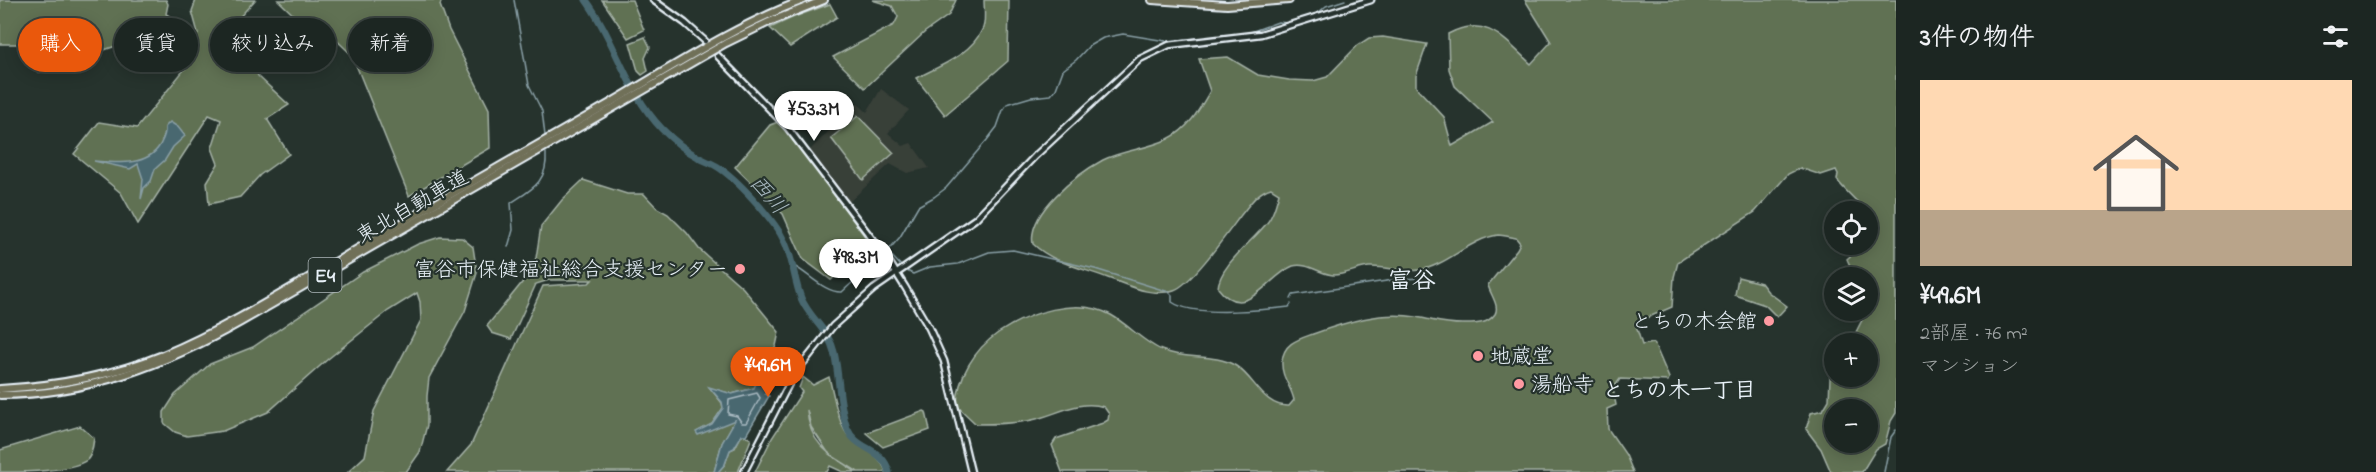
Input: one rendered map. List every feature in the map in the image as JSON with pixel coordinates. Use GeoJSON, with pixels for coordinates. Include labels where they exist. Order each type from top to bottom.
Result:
{"type":"FeatureCollection","features":[{"type":"Feature","properties":{"kind":"highway","name":"東北自動車道"},"geometry":{"type":"LineString","coordinates":[[644,87],[742,28],[804,0]]}},
{"type":"Feature","properties":{"kind":"highway","name":"東北自動車道"},"geometry":{"type":"LineString","coordinates":[[0,389],[52,385],[99,376],[188,344],[627,96],[746,33],[797,9],[824,0]]}},
{"type":"Feature","properties":{"kind":"highway"},"geometry":{"type":"LineString","coordinates":[[1152,0],[1227,5],[1289,0]]}},
{"type":"Feature","properties":{"kind":"highway","name":"東北自動車道"},"geometry":{"type":"LineString","coordinates":[[0,395],[54,391],[101,382],[141,370],[183,353],[242,322],[627,96]]}},
{"type":"Feature","properties":{"kind":"street"},"geometry":{"type":"LineString","coordinates":[[653,0],[705,41]]}},
{"type":"Feature","properties":{"kind":"street"},"geometry":{"type":"LineString","coordinates":[[744,472],[793,376],[833,326],[861,300],[896,273],[975,219],[1035,156],[1136,63],[1152,52],[1178,43],[1261,34],[1371,0]]}},
{"type":"Feature","properties":{"kind":"street"},"geometry":{"type":"LineString","coordinates":[[718,56],[788,127],[896,273],[929,328],[944,361],[971,472]]}},
{"type":"Feature","properties":{"kind":"shaded area"},"geometry":{"type":"Polygon","coordinates":[[[881,89],[909,110],[888,133],[903,146],[911,143],[929,168],[907,173],[890,164],[849,202],[810,150],[857,103],[867,112],[881,89]]]}},
{"type":"Feature","properties":{"kind":"green space"},"geometry":{"type":"Polygon","coordinates":[[[0,0],[166,0],[168,4],[166,14],[173,18],[114,18],[114,47],[102,51],[102,18],[18,18],[18,44],[0,44],[0,0]]]}},
{"type":"Feature","properties":{"kind":"green space"},"geometry":{"type":"Polygon","coordinates":[[[196,0],[255,0],[239,18],[210,18],[210,72],[256,72],[289,105],[267,119],[289,154],[260,175],[240,197],[209,204],[207,182],[218,164],[212,148],[221,120],[209,115],[138,224],[121,193],[74,154],[99,122],[137,128],[182,72],[198,72],[198,18],[194,18],[192,11],[196,0]]]}},
{"type":"Feature","properties":{"kind":"green space"},"geometry":{"type":"Polygon","coordinates":[[[278,0],[442,0],[440,5],[449,30],[489,109],[490,148],[409,196],[359,72],[432,72],[432,18],[348,18],[348,51],[336,40],[336,18],[297,18],[278,0]]]}},
{"type":"Feature","properties":{"kind":"green space"},"geometry":{"type":"Polygon","coordinates":[[[602,0],[632,0],[644,30],[628,38],[602,0]]]}},
{"type":"Feature","properties":{"kind":"green space"},"geometry":{"type":"Polygon","coordinates":[[[872,0],[956,0],[949,15],[925,32],[865,88],[833,57],[894,25],[898,17],[892,6],[872,0]]]}},
{"type":"Feature","properties":{"kind":"green space"},"geometry":{"type":"Polygon","coordinates":[[[984,0],[1009,0],[1008,61],[945,115],[916,78],[954,59],[971,46],[984,25],[984,0]]]}},
{"type":"Feature","properties":{"kind":"green space"},"geometry":{"type":"Polygon","coordinates":[[[1525,0],[1896,0],[1896,413],[1891,421],[1885,444],[1878,448],[1878,399],[1829,399],[1830,387],[1878,387],[1878,333],[1856,333],[1862,321],[1878,321],[1878,267],[1851,267],[1847,259],[1852,255],[1878,255],[1878,201],[1855,201],[1837,180],[1836,170],[1821,175],[1800,168],[1788,174],[1755,212],[1678,262],[1674,277],[1672,307],[1635,323],[1642,345],[1654,343],[1669,378],[1668,381],[1620,379],[1613,389],[1616,405],[1607,409],[1608,429],[1626,455],[1633,472],[1062,472],[1052,445],[1056,439],[1108,420],[1109,414],[1104,407],[1077,406],[1025,421],[976,424],[957,406],[964,374],[982,347],[1010,326],[1053,309],[1083,307],[1098,309],[1118,319],[1150,344],[1164,351],[1228,362],[1243,371],[1272,402],[1289,406],[1294,400],[1283,372],[1283,356],[1289,346],[1302,338],[1351,322],[1390,315],[1459,324],[1489,320],[1495,314],[1496,307],[1488,285],[1517,249],[1520,243],[1516,238],[1498,235],[1487,237],[1429,268],[1419,270],[1369,267],[1333,275],[1308,267],[1293,266],[1247,299],[1238,301],[1228,298],[1218,288],[1220,280],[1230,263],[1271,217],[1279,193],[1271,188],[1254,199],[1190,278],[1181,286],[1166,292],[1140,290],[1050,256],[1033,244],[1033,232],[1046,207],[1092,166],[1119,154],[1168,139],[1188,124],[1210,91],[1199,59],[1228,57],[1258,75],[1313,81],[1327,77],[1358,45],[1369,38],[1383,37],[1427,44],[1416,76],[1416,87],[1444,117],[1452,146],[1493,122],[1455,86],[1449,69],[1448,34],[1473,27],[1484,28],[1503,38],[1531,64],[1551,42],[1525,0]]]}},
{"type":"Feature","properties":{"kind":"green space"},"geometry":{"type":"Polygon","coordinates":[[[830,4],[837,17],[790,47],[770,28],[794,17],[830,4]]]}},
{"type":"Feature","properties":{"kind":"green space"},"geometry":{"type":"Polygon","coordinates":[[[645,37],[650,47],[645,58],[648,71],[642,75],[638,71],[630,43],[645,37]]]}},
{"type":"Feature","properties":{"kind":"green space"},"geometry":{"type":"Polygon","coordinates":[[[858,116],[894,153],[863,180],[831,138],[858,116]]]}},
{"type":"Feature","properties":{"kind":"green space"},"geometry":{"type":"Polygon","coordinates":[[[778,122],[800,148],[872,246],[831,280],[803,259],[783,214],[735,167],[770,125],[778,122]]]}},
{"type":"Feature","properties":{"kind":"green space"},"geometry":{"type":"Polygon","coordinates":[[[583,180],[627,194],[644,194],[657,208],[668,214],[699,249],[743,288],[779,332],[776,346],[754,388],[732,394],[710,388],[722,403],[723,408],[712,424],[697,432],[736,419],[722,443],[714,472],[447,472],[471,445],[543,286],[589,283],[592,280],[549,280],[536,284],[511,339],[492,333],[487,326],[525,279],[536,258],[541,226],[562,200],[583,180]]]}},
{"type":"Feature","properties":{"kind":"green space"},"geometry":{"type":"Polygon","coordinates":[[[440,237],[462,238],[473,247],[477,273],[465,311],[429,378],[427,425],[420,452],[406,472],[348,472],[365,456],[374,411],[421,320],[417,293],[388,311],[328,359],[268,412],[223,431],[187,436],[175,432],[164,423],[164,412],[175,395],[210,364],[253,347],[363,272],[418,244],[440,237]]]}},
{"type":"Feature","properties":{"kind":"green space"},"geometry":{"type":"Polygon","coordinates":[[[1738,277],[1761,283],[1768,292],[1787,306],[1777,317],[1765,305],[1735,295],[1738,277]]]}},
{"type":"Feature","properties":{"kind":"green space"},"geometry":{"type":"Polygon","coordinates":[[[803,377],[813,385],[829,377],[838,415],[847,434],[878,458],[886,472],[858,472],[833,457],[856,472],[843,472],[830,466],[827,472],[755,472],[772,438],[802,392],[799,388],[803,377]],[[807,410],[812,432],[828,452],[811,427],[807,410]]]}},
{"type":"Feature","properties":{"kind":"green space"},"geometry":{"type":"Polygon","coordinates":[[[1824,408],[1824,453],[1874,453],[1862,472],[1831,472],[1821,449],[1806,429],[1811,413],[1824,408]]]}},
{"type":"Feature","properties":{"kind":"green space"},"geometry":{"type":"Polygon","coordinates":[[[924,411],[930,430],[883,447],[866,433],[924,411]]]}},
{"type":"Feature","properties":{"kind":"green space"},"geometry":{"type":"Polygon","coordinates":[[[80,426],[94,438],[87,460],[58,469],[0,472],[0,450],[80,426]]]}},
{"type":"Feature","properties":{"kind":"green space"},"geometry":{"type":"Polygon","coordinates":[[[742,434],[751,439],[738,472],[718,472],[725,464],[730,450],[735,448],[742,434]]]}},
{"type":"Feature","properties":{"kind":"water"},"geometry":{"type":"Polygon","coordinates":[[[170,122],[178,127],[185,136],[155,169],[151,181],[144,188],[141,199],[143,179],[138,164],[130,169],[94,161],[130,162],[147,157],[160,145],[165,134],[165,127],[170,122]]]}},
{"type":"Feature","properties":{"kind":"water"},"geometry":{"type":"Polygon","coordinates":[[[765,365],[775,373],[765,394],[769,396],[746,435],[742,435],[734,448],[730,450],[725,464],[718,472],[714,472],[722,443],[735,420],[698,435],[696,432],[712,424],[723,408],[722,402],[709,387],[732,394],[754,388],[765,365]]]}},
{"type":"Feature","properties":{"kind":"waterway"},"geometry":{"type":"LineString","coordinates":[[514,0],[529,85],[542,111],[545,136]]}},
{"type":"Feature","properties":{"kind":"waterway","name":"西川"},"geometry":{"type":"LineString","coordinates":[[586,0],[630,83],[650,115],[662,129],[688,151],[718,167],[734,180],[775,225],[788,249],[801,298],[828,337],[834,352],[842,410],[847,428],[856,441],[881,457],[889,472]]}},
{"type":"Feature","properties":{"kind":"waterway"},"geometry":{"type":"LineString","coordinates":[[886,253],[900,237],[918,206],[946,188],[987,140],[997,127],[1007,104],[1031,97],[1051,95],[1056,89],[1063,70],[1089,46],[1103,38],[1123,34],[1166,41],[1245,34],[1278,22],[1288,23],[1318,13],[1326,6],[1345,0]]}},
{"type":"Feature","properties":{"kind":"waterway"},"geometry":{"type":"LineString","coordinates":[[508,247],[513,230],[511,203],[537,184],[544,171],[546,153]]}},
{"type":"Feature","properties":{"kind":"waterway"},"geometry":{"type":"LineString","coordinates":[[905,270],[913,274],[930,267],[958,264],[989,252],[1013,250],[1095,269],[1169,292],[1172,295],[1172,302],[1195,310],[1246,311],[1289,307],[1291,304]]}},
{"type":"Feature","properties":{"kind":"waterway"},"geometry":{"type":"LineString","coordinates":[[889,253],[902,267]]}},
{"type":"Feature","properties":{"kind":"waterway"},"geometry":{"type":"LineString","coordinates":[[794,266],[823,286],[842,292],[882,255]]}},
{"type":"Feature","properties":{"kind":"waterway"},"geometry":{"type":"LineString","coordinates":[[1291,299],[1293,295],[1400,279],[1424,278]]}},
{"type":"Feature","properties":{"kind":"waterway"},"geometry":{"type":"LineString","coordinates":[[1884,472],[1891,437],[1896,430]]}},
{"type":"Feature","properties":{"kind":"place","name":"富谷市保健福祉総合支援センター"},"geometry":{"type":"Point","coordinates":[740,269]}},
{"type":"Feature","properties":{"kind":"place","name":"とちの木会館"},"geometry":{"type":"Point","coordinates":[1769,321]}},
{"type":"Feature","properties":{"kind":"place","name":"地蔵堂"},"geometry":{"type":"Point","coordinates":[1478,356]}},
{"type":"Feature","properties":{"kind":"place","name":"湯船寺"},"geometry":{"type":"Point","coordinates":[1519,384]}},
{"type":"Feature","properties":{"kind":"district","name":"富谷"},"geometry":{"type":"Point","coordinates":[1412,280]}},
{"type":"Feature","properties":{"kind":"district","name":"とちの木一丁目"},"geometry":{"type":"Point","coordinates":[1679,389]}}]}
